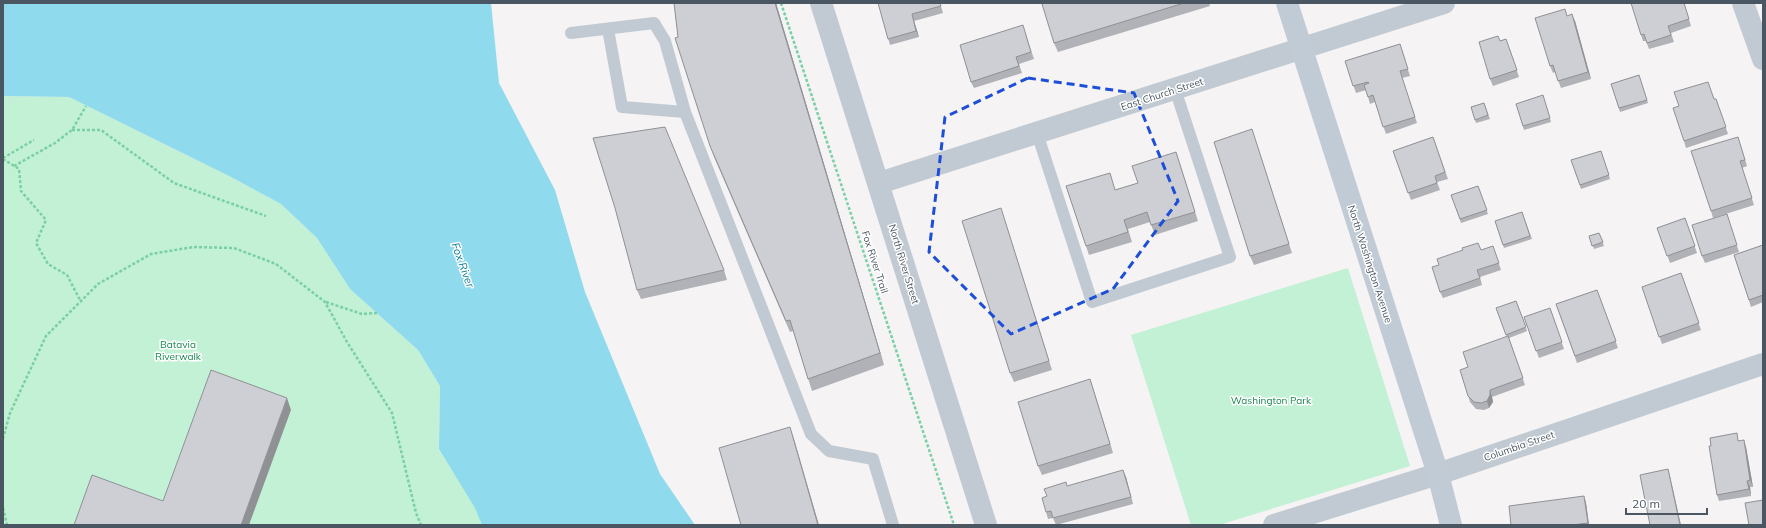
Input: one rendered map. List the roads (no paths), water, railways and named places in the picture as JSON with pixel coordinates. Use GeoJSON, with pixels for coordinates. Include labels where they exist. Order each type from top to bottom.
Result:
{"type":"FeatureCollection","features":[{"type":"Feature","properties":{"kind":"main road","name":"North Washington Avenue"},"geometry":{"type":"LineString","coordinates":[[1287,3],[1438,474],[1451,525]]}},
{"type":"Feature","properties":{"kind":"street","name":"North River Street"},"geometry":{"type":"LineString","coordinates":[[821,3],[986,525]]}},
{"type":"Feature","properties":{"kind":"street","name":"East Church Street"},"geometry":{"type":"LineString","coordinates":[[879,183],[1444,3]]}},
{"type":"Feature","properties":{"kind":"street"},"geometry":{"type":"LineString","coordinates":[[1743,3],[1763,59]]}},
{"type":"Feature","properties":{"kind":"street","name":"Columbia Street"},"geometry":{"type":"LineString","coordinates":[[1274,525],[1438,474],[1763,364]]}},
{"type":"Feature","properties":{"kind":"lane"},"geometry":{"type":"LineString","coordinates":[[571,33],[654,23],[665,41],[686,112],[811,434],[829,451],[873,459],[893,525]]}},
{"type":"Feature","properties":{"kind":"lane"},"geometry":{"type":"LineString","coordinates":[[608,29],[622,107],[686,112]]}},
{"type":"Feature","properties":{"kind":"lane"},"geometry":{"type":"LineString","coordinates":[[1037,133],[1092,302],[1100,300],[1230,257],[1175,89]]}},
{"type":"Feature","properties":{"kind":"water","name":"Fox River"},"geometry":{"type":"Polygon","coordinates":[[[3,3],[491,3],[499,83],[555,190],[585,292],[660,474],[695,525],[482,525],[475,508],[439,449],[440,386],[418,350],[350,289],[317,238],[281,204],[231,177],[69,97],[3,96],[3,3]]]}},
{"type":"Feature","properties":{"kind":"park label","name":"Batavia Riverwalk"},"geometry":{"type":"Point","coordinates":[178,350]}},
{"type":"Feature","properties":{"kind":"park label","name":"Washington Park"},"geometry":{"type":"Point","coordinates":[1271,400]}}]}
